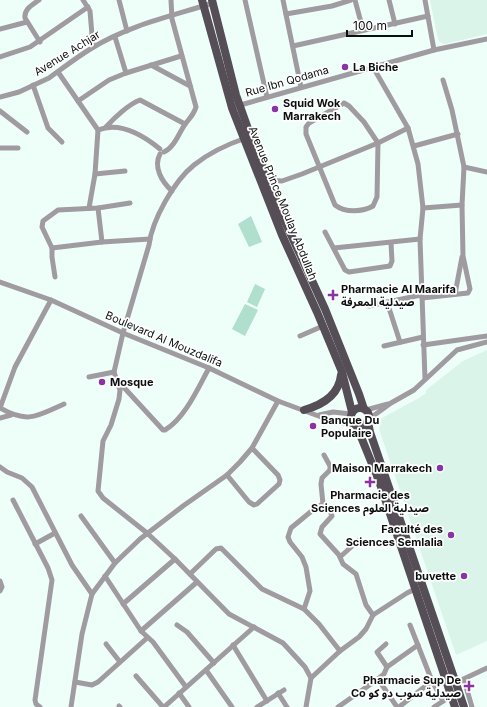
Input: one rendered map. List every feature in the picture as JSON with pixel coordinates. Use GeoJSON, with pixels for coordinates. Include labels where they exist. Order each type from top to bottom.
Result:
{"type":"FeatureCollection","features":[{"type":"Feature","properties":{"kind":"main road","name":"Avenue Prince Moulay Abdullah"},"geometry":{"type":"LineString","coordinates":[[213,2],[236,106]]}},
{"type":"Feature","properties":{"kind":"main road","name":"Avenue Prince Moulay Abdullah"},"geometry":{"type":"LineString","coordinates":[[203,3],[236,106],[282,235],[342,372],[351,413]]}},
{"type":"Feature","properties":{"kind":"main road","name":"Avenue Prince Moulay Abdullah"},"geometry":{"type":"LineString","coordinates":[[247,138],[268,180],[327,315],[365,410]]}},
{"type":"Feature","properties":{"kind":"main road"},"geometry":{"type":"LineString","coordinates":[[304,410],[318,406],[332,396],[341,380],[342,372]]}},
{"type":"Feature","properties":{"kind":"main road"},"geometry":{"type":"LineString","coordinates":[[455,707],[450,696],[379,481],[356,426],[350,420],[351,413],[356,409],[365,410],[369,414],[370,432],[464,707]]}},
{"type":"Feature","properties":{"kind":"main road"},"geometry":{"type":"LineString","coordinates":[[356,426],[364,426],[369,420]]}},
{"type":"Feature","properties":{"kind":"street"},"geometry":{"type":"LineString","coordinates":[[39,0],[26,10],[24,16],[40,42]]}},
{"type":"Feature","properties":{"kind":"street"},"geometry":{"type":"LineString","coordinates":[[83,0],[90,11],[93,47]]}},
{"type":"Feature","properties":{"kind":"street"},"geometry":{"type":"LineString","coordinates":[[119,0],[126,31]]}},
{"type":"Feature","properties":{"kind":"street"},"geometry":{"type":"LineString","coordinates":[[171,0],[171,15],[196,107],[194,113],[172,145],[161,151],[158,158],[161,177],[166,185],[172,190]]}},
{"type":"Feature","properties":{"kind":"street"},"geometry":{"type":"LineString","coordinates":[[245,0],[267,97]]}},
{"type":"Feature","properties":{"kind":"street"},"geometry":{"type":"LineString","coordinates":[[283,0],[301,88]]}},
{"type":"Feature","properties":{"kind":"street"},"geometry":{"type":"LineString","coordinates":[[286,14],[332,6],[351,0]]}},
{"type":"Feature","properties":{"kind":"street"},"geometry":{"type":"LineString","coordinates":[[354,0],[363,30]]}},
{"type":"Feature","properties":{"kind":"street"},"geometry":{"type":"LineString","coordinates":[[389,0],[395,24]]}},
{"type":"Feature","properties":{"kind":"street"},"geometry":{"type":"LineString","coordinates":[[425,0],[434,50]]}},
{"type":"Feature","properties":{"kind":"street","name":"Avenue Achjar"},"geometry":{"type":"LineString","coordinates":[[0,97],[19,92],[49,78],[93,47],[126,31],[203,3],[213,2]]}},
{"type":"Feature","properties":{"kind":"street"},"geometry":{"type":"LineString","coordinates":[[0,57],[40,42],[88,7]]}},
{"type":"Feature","properties":{"kind":"street"},"geometry":{"type":"LineString","coordinates":[[293,46],[428,16]]}},
{"type":"Feature","properties":{"kind":"street"},"geometry":{"type":"LineString","coordinates":[[0,29],[27,22]]}},
{"type":"Feature","properties":{"kind":"street"},"geometry":{"type":"LineString","coordinates":[[114,37],[126,73]]}},
{"type":"Feature","properties":{"kind":"street","name":"Rue Ibn Qodama"},"geometry":{"type":"LineString","coordinates":[[236,106],[434,50],[487,39]]}},
{"type":"Feature","properties":{"kind":"street"},"geometry":{"type":"LineString","coordinates":[[78,101],[109,80],[126,73],[181,56]]}},
{"type":"Feature","properties":{"kind":"street"},"geometry":{"type":"LineString","coordinates":[[151,65],[190,86]]}},
{"type":"Feature","properties":{"kind":"street"},"geometry":{"type":"LineString","coordinates":[[373,67],[408,128],[418,164],[423,208],[420,239],[425,380]]}},
{"type":"Feature","properties":{"kind":"street"},"geometry":{"type":"LineString","coordinates":[[58,72],[98,130],[95,174],[89,208]]}},
{"type":"Feature","properties":{"kind":"street"},"geometry":{"type":"LineString","coordinates":[[443,80],[458,134],[464,167],[462,256],[455,294]]}},
{"type":"Feature","properties":{"kind":"street"},"geometry":{"type":"LineString","coordinates":[[33,85],[48,128],[62,142]]}},
{"type":"Feature","properties":{"kind":"street"},"geometry":{"type":"LineString","coordinates":[[98,130],[106,127],[135,102],[140,100],[185,124]]}},
{"type":"Feature","properties":{"kind":"street"},"geometry":{"type":"LineString","coordinates":[[344,104],[349,106],[364,122],[378,143],[377,197],[373,206],[363,211],[342,209],[334,205],[306,134],[306,128],[309,123],[344,104]]}},
{"type":"Feature","properties":{"kind":"street"},"geometry":{"type":"LineString","coordinates":[[0,111],[27,132]]}},
{"type":"Feature","properties":{"kind":"street"},"geometry":{"type":"LineString","coordinates":[[106,127],[127,129],[154,144],[161,151]]}},
{"type":"Feature","properties":{"kind":"street"},"geometry":{"type":"LineString","coordinates":[[268,180],[282,181],[319,168],[378,143],[408,128]]}},
{"type":"Feature","properties":{"kind":"street"},"geometry":{"type":"LineString","coordinates":[[414,146],[458,134]]}},
{"type":"Feature","properties":{"kind":"street"},"geometry":{"type":"LineString","coordinates":[[247,138],[210,154],[193,166],[172,190],[163,205],[150,239],[123,333],[114,374],[120,390],[119,399],[111,425],[103,441],[98,491],[103,498],[147,533],[175,559],[229,614],[283,643],[305,667],[311,678]]}},
{"type":"Feature","properties":{"kind":"street"},"geometry":{"type":"LineString","coordinates":[[0,148],[18,148]]}},
{"type":"Feature","properties":{"kind":"street"},"geometry":{"type":"LineString","coordinates":[[464,167],[487,172]]}},
{"type":"Feature","properties":{"kind":"street"},"geometry":{"type":"LineString","coordinates":[[95,174],[125,171]]}},
{"type":"Feature","properties":{"kind":"street"},"geometry":{"type":"LineString","coordinates":[[273,192],[282,181]]}},
{"type":"Feature","properties":{"kind":"street"},"geometry":{"type":"LineString","coordinates":[[55,277],[52,248],[41,225],[43,220],[58,210],[98,208],[130,203]]}},
{"type":"Feature","properties":{"kind":"street"},"geometry":{"type":"LineString","coordinates":[[423,208],[462,205]]}},
{"type":"Feature","properties":{"kind":"street"},"geometry":{"type":"LineString","coordinates":[[98,208],[102,242]]}},
{"type":"Feature","properties":{"kind":"street"},"geometry":{"type":"LineString","coordinates":[[325,232],[343,268],[349,272],[390,266],[392,261],[392,243]]}},
{"type":"Feature","properties":{"kind":"street"},"geometry":{"type":"LineString","coordinates":[[52,248],[102,242],[150,239]]}},
{"type":"Feature","properties":{"kind":"street"},"geometry":{"type":"LineString","coordinates":[[334,248],[420,239]]}},
{"type":"Feature","properties":{"kind":"street"},"geometry":{"type":"LineString","coordinates":[[369,306],[421,297],[468,293],[470,290],[462,256]]}},
{"type":"Feature","properties":{"kind":"street","name":"Boulevard Al Mouzdalifa"},"geometry":{"type":"LineString","coordinates":[[0,282],[51,300],[123,333],[209,368],[278,401],[340,423],[356,426]]}},
{"type":"Feature","properties":{"kind":"street"},"geometry":{"type":"LineString","coordinates":[[51,300],[15,367],[0,408],[12,415],[34,417],[64,404]]}},
{"type":"Feature","properties":{"kind":"street"},"geometry":{"type":"LineString","coordinates":[[386,302],[400,342]]}},
{"type":"Feature","properties":{"kind":"street"},"geometry":{"type":"LineString","coordinates":[[300,336],[323,326]]}},
{"type":"Feature","properties":{"kind":"street"},"geometry":{"type":"LineString","coordinates":[[423,345],[487,336]]}},
{"type":"Feature","properties":{"kind":"street"},"geometry":{"type":"LineString","coordinates":[[384,346],[423,338]]}},
{"type":"Feature","properties":{"kind":"street"},"geometry":{"type":"LineString","coordinates":[[369,420],[391,403],[414,390],[457,350],[487,342]]}},
{"type":"Feature","properties":{"kind":"street"},"geometry":{"type":"LineString","coordinates":[[114,374],[135,401],[163,430],[165,430],[182,414],[190,403],[209,368]]}},
{"type":"Feature","properties":{"kind":"street"},"geometry":{"type":"LineString","coordinates":[[89,377],[114,374]]}},
{"type":"Feature","properties":{"kind":"street"},"geometry":{"type":"LineString","coordinates":[[71,707],[82,634],[92,594],[115,563],[140,538],[227,475],[240,462],[252,448],[278,401]]}},
{"type":"Feature","properties":{"kind":"street"},"geometry":{"type":"LineString","coordinates":[[365,410],[391,403]]}},
{"type":"Feature","properties":{"kind":"street","name":"Boulevard Al Mouzdalifa"},"geometry":{"type":"LineString","coordinates":[[319,415],[333,412],[351,413]]}},
{"type":"Feature","properties":{"kind":"street"},"geometry":{"type":"LineString","coordinates":[[0,418],[12,415]]}},
{"type":"Feature","properties":{"kind":"street"},"geometry":{"type":"LineString","coordinates":[[227,475],[249,502],[254,505],[279,484],[280,480],[278,475],[252,448]]}},
{"type":"Feature","properties":{"kind":"street"},"geometry":{"type":"LineString","coordinates":[[323,504],[321,484],[322,478],[330,470],[330,466],[324,455]]}},
{"type":"Feature","properties":{"kind":"street"},"geometry":{"type":"LineString","coordinates":[[0,467],[7,472],[22,478],[32,487],[37,494],[72,565],[92,594]]}},
{"type":"Feature","properties":{"kind":"street"},"geometry":{"type":"LineString","coordinates":[[0,472],[7,472]]}},
{"type":"Feature","properties":{"kind":"street"},"geometry":{"type":"LineString","coordinates":[[13,500],[48,568],[52,580],[50,603],[35,700],[36,704],[40,707]]}},
{"type":"Feature","properties":{"kind":"street"},"geometry":{"type":"LineString","coordinates":[[323,504],[329,508],[332,516],[322,527],[320,534],[340,557],[345,566],[356,574],[366,605],[373,615]]}},
{"type":"Feature","properties":{"kind":"street"},"geometry":{"type":"LineString","coordinates":[[304,609],[310,588],[306,567],[302,557],[290,542],[288,537],[291,528],[314,508],[323,504]]}},
{"type":"Feature","properties":{"kind":"street"},"geometry":{"type":"LineString","coordinates":[[81,516],[115,563]]}},
{"type":"Feature","properties":{"kind":"street"},"geometry":{"type":"LineString","coordinates":[[35,544],[55,533]]}},
{"type":"Feature","properties":{"kind":"street"},"geometry":{"type":"LineString","coordinates":[[340,557],[360,539]]}},
{"type":"Feature","properties":{"kind":"street"},"geometry":{"type":"LineString","coordinates":[[190,574],[216,549],[221,548],[262,589],[304,609],[319,624],[340,651]]}},
{"type":"Feature","properties":{"kind":"street"},"geometry":{"type":"LineString","coordinates":[[123,604],[175,559]]}},
{"type":"Feature","properties":{"kind":"street"},"geometry":{"type":"LineString","coordinates":[[105,576],[140,631],[146,638],[153,642],[186,686]]}},
{"type":"Feature","properties":{"kind":"street"},"geometry":{"type":"LineString","coordinates":[[0,581],[2,587],[0,591]]}},
{"type":"Feature","properties":{"kind":"street"},"geometry":{"type":"LineString","coordinates":[[140,631],[197,582]]}},
{"type":"Feature","properties":{"kind":"street"},"geometry":{"type":"LineString","coordinates":[[306,707],[311,678],[340,651],[359,637],[366,629],[373,615],[415,589]]}},
{"type":"Feature","properties":{"kind":"street"},"geometry":{"type":"LineString","coordinates":[[177,625],[187,632],[214,663]]}},
{"type":"Feature","properties":{"kind":"street"},"geometry":{"type":"LineString","coordinates":[[410,625],[432,681],[443,701]]}},
{"type":"Feature","properties":{"kind":"street"},"geometry":{"type":"LineString","coordinates":[[136,676],[163,707],[254,628]]}},
{"type":"Feature","properties":{"kind":"street"},"geometry":{"type":"LineString","coordinates":[[75,682],[95,684],[146,638]]}},
{"type":"Feature","properties":{"kind":"street"},"geometry":{"type":"LineString","coordinates":[[106,644],[120,662]]}},
{"type":"Feature","properties":{"kind":"street"},"geometry":{"type":"LineString","coordinates":[[386,644],[377,652],[387,667]]}},
{"type":"Feature","properties":{"kind":"street"},"geometry":{"type":"LineString","coordinates":[[338,707],[378,679],[384,674],[387,667],[418,645]]}},
{"type":"Feature","properties":{"kind":"street"},"geometry":{"type":"LineString","coordinates":[[233,646],[267,701]]}},
{"type":"Feature","properties":{"kind":"street"},"geometry":{"type":"LineString","coordinates":[[455,683],[487,668]]}},
{"type":"Feature","properties":{"kind":"street"},"geometry":{"type":"LineString","coordinates":[[206,670],[232,707]]}},
{"type":"Feature","properties":{"kind":"street"},"geometry":{"type":"LineString","coordinates":[[378,679],[398,707],[432,681]]}},
{"type":"Feature","properties":{"kind":"street"},"geometry":{"type":"LineString","coordinates":[[464,680],[472,707]]}},
{"type":"Feature","properties":{"kind":"street"},"geometry":{"type":"LineString","coordinates":[[258,707],[284,690]]}},
{"type":"Feature","properties":{"kind":"street"},"geometry":{"type":"LineString","coordinates":[[179,693],[189,707]]}},
{"type":"Feature","properties":{"kind":"street"},"geometry":{"type":"LineString","coordinates":[[278,693],[287,707]]}},
{"type":"Feature","properties":{"kind":"street"},"geometry":{"type":"LineString","coordinates":[[434,707],[450,696]]}},
{"type":"Feature","properties":{"kind":"shaded area"},"geometry":{"type":"Polygon","coordinates":[[[430,0],[487,0],[487,34],[445,44],[442,43],[439,41],[437,35],[430,0]]]}},
{"type":"Feature","properties":{"kind":"shaded area","name":"Faculté des Sciences Semlalia"},"geometry":{"type":"Polygon","coordinates":[[[487,350],[487,641],[456,655],[379,429],[382,418],[419,398],[426,393],[426,390],[463,361],[487,350]]]}},
{"type":"Feature","properties":{"kind":"green space"},"geometry":{"type":"Polygon","coordinates":[[[251,216],[262,242],[249,247],[238,224],[251,216]]]}},
{"type":"Feature","properties":{"kind":"green space"},"geometry":{"type":"Polygon","coordinates":[[[255,284],[265,289],[257,307],[247,302],[255,284]]]}},
{"type":"Feature","properties":{"kind":"green space"},"geometry":{"type":"Polygon","coordinates":[[[245,304],[258,310],[245,336],[232,329],[245,304]]]}},
{"type":"Feature","properties":{"kind":"place","name":"La Biche"},"geometry":{"type":"Point","coordinates":[345,67]}},
{"type":"Feature","properties":{"kind":"place","name":"Squid Wok Marrakech"},"geometry":{"type":"Point","coordinates":[275,109]}},
{"type":"Feature","properties":{"kind":"place","name":"Pharmacie Al Maarifa صيدلية المعرفة"},"geometry":{"type":"Point","coordinates":[333,295]}},
{"type":"Feature","properties":{"kind":"place","name":"Mosque"},"geometry":{"type":"Point","coordinates":[102,382]}},
{"type":"Feature","properties":{"kind":"place","name":"Banque Du Populaire"},"geometry":{"type":"Point","coordinates":[313,426]}},
{"type":"Feature","properties":{"kind":"place","name":"Maison Marrakech"},"geometry":{"type":"Point","coordinates":[440,468]}},
{"type":"Feature","properties":{"kind":"place","name":"Pharmacie des Sciences صيدلية العلوم"},"geometry":{"type":"Point","coordinates":[370,482]}},
{"type":"Feature","properties":{"kind":"place","name":"Faculté des Sciences Semlalia"},"geometry":{"type":"Point","coordinates":[451,535]}},
{"type":"Feature","properties":{"kind":"place","name":"buvette"},"geometry":{"type":"Point","coordinates":[464,576]}},
{"type":"Feature","properties":{"kind":"place","name":"Pharmacie Sup De Co صيدلية سوب دو كو"},"geometry":{"type":"Point","coordinates":[469,686]}}]}
